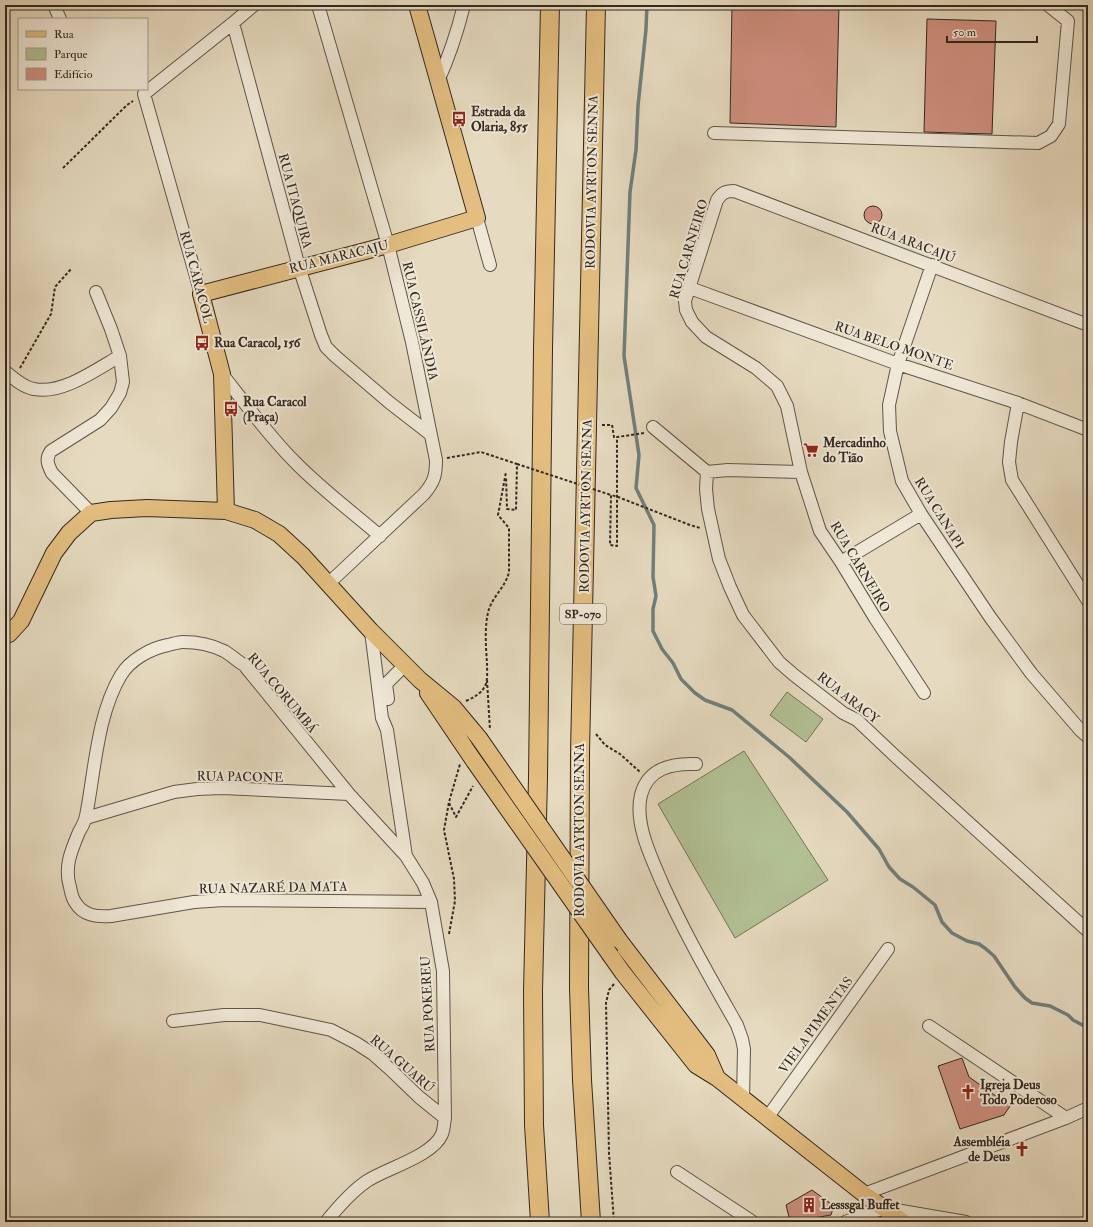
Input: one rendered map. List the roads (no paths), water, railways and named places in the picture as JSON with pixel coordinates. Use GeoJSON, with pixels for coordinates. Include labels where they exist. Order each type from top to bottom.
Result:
{"type":"FeatureCollection","features":[{"type":"Feature","properties":{"kind":"highway"},"geometry":{"type":"LineString","coordinates":[[540,1222],[534,1125],[534,991],[543,341],[550,5]]}},
{"type":"Feature","properties":{"kind":"highway","name":"RODOVIA AYRTON SENNA"},"geometry":{"type":"LineString","coordinates":[[590,1222],[582,1080],[579,980],[580,745],[596,5]]}},
{"type":"Feature","properties":{"kind":"main road"},"geometry":{"type":"LineString","coordinates":[[417,5],[477,218]]}},
{"type":"Feature","properties":{"kind":"main road","name":"RUA MARACAJU"},"geometry":{"type":"LineString","coordinates":[[201,294],[388,244],[477,218]]}},
{"type":"Feature","properties":{"kind":"main road","name":"RUA CARACOL"},"geometry":{"type":"LineString","coordinates":[[201,294],[222,374],[226,511]]}},
{"type":"Feature","properties":{"kind":"main road"},"geometry":{"type":"LineString","coordinates":[[5,635],[9,634],[22,621],[54,553],[69,533],[90,513],[147,508],[226,511],[255,520],[279,534],[303,556],[371,630],[420,680],[454,708],[485,738],[619,940],[707,1055],[717,1078]]}},
{"type":"Feature","properties":{"kind":"main road"},"geometry":{"type":"LineString","coordinates":[[420,680],[464,748],[623,972],[696,1065],[717,1078],[864,1194],[903,1222]]}},
{"type":"Feature","properties":{"kind":"street"},"geometry":{"type":"LineString","coordinates":[[54,5],[60,18]]}},
{"type":"Feature","properties":{"kind":"street"},"geometry":{"type":"LineString","coordinates":[[233,23],[254,5]]}},
{"type":"Feature","properties":{"kind":"street","name":"RUA CASSILÂNDIA"},"geometry":{"type":"LineString","coordinates":[[318,5],[388,244],[412,342],[436,460],[436,476],[424,494],[329,583]]}},
{"type":"Feature","properties":{"kind":"street"},"geometry":{"type":"LineString","coordinates":[[438,81],[450,57],[464,5]]}},
{"type":"Feature","properties":{"kind":"street"},"geometry":{"type":"LineString","coordinates":[[714,133],[1038,142],[1052,136],[1059,124],[1068,20],[1048,5]]}},
{"type":"Feature","properties":{"kind":"street","name":"RUA CARACOL"},"geometry":{"type":"LineString","coordinates":[[201,294],[144,94],[233,23]]}},
{"type":"Feature","properties":{"kind":"street","name":"RUA ITAQUIRA"},"geometry":{"type":"LineString","coordinates":[[233,23],[299,267],[326,347],[390,403],[430,434]]}},
{"type":"Feature","properties":{"kind":"street","name":"RUA ARACAJÚ"},"geometry":{"type":"LineString","coordinates":[[727,191],[734,191],[1088,325]]}},
{"type":"Feature","properties":{"kind":"street","name":"RUA CARNEIRO"},"geometry":{"type":"LineString","coordinates":[[727,191],[721,193],[717,200],[685,301],[686,310],[692,322],[706,337],[756,368],[777,386],[787,406],[801,472],[820,531],[924,693]]}},
{"type":"Feature","properties":{"kind":"street"},"geometry":{"type":"LineString","coordinates":[[477,218],[490,265]]}},
{"type":"Feature","properties":{"kind":"street","name":"RUA CANAPI"},"geometry":{"type":"LineString","coordinates":[[932,265],[898,364],[889,405],[890,431],[902,481],[921,514],[990,617],[1031,673],[1081,731],[1088,737]]}},
{"type":"Feature","properties":{"kind":"street","name":"RUA BELO MONTE"},"geometry":{"type":"LineString","coordinates":[[690,288],[898,364],[1087,426]]}},
{"type":"Feature","properties":{"kind":"street"},"geometry":{"type":"LineString","coordinates":[[90,513],[52,473],[47,461],[51,451],[100,420],[111,408],[120,393],[123,382],[120,356],[96,292]]}},
{"type":"Feature","properties":{"kind":"street"},"geometry":{"type":"LineString","coordinates":[[9,375],[25,386],[34,389],[46,390],[72,383],[120,356]]}},
{"type":"Feature","properties":{"kind":"street"},"geometry":{"type":"LineString","coordinates":[[222,374],[265,429],[294,462],[322,488],[380,536]]}},
{"type":"Feature","properties":{"kind":"street"},"geometry":{"type":"LineString","coordinates":[[1018,403],[1009,462],[1012,480],[1088,601]]}},
{"type":"Feature","properties":{"kind":"street"},"geometry":{"type":"LineString","coordinates":[[649,430],[707,472],[728,470],[801,472]]}},
{"type":"Feature","properties":{"kind":"street","name":"RUA ARACY"},"geometry":{"type":"LineString","coordinates":[[707,472],[706,489],[708,509],[719,559],[743,615],[779,662],[843,713],[856,720],[1088,931]]}},
{"type":"Feature","properties":{"kind":"street"},"geometry":{"type":"LineString","coordinates":[[841,562],[921,514]]}},
{"type":"Feature","properties":{"kind":"street","name":"RUA POKEREU"},"geometry":{"type":"LineString","coordinates":[[326,1222],[346,1198],[368,1180],[424,1152],[436,1143],[443,1133],[445,1118],[443,971],[431,902],[423,883],[406,856],[387,730],[382,718],[371,630]]}},
{"type":"Feature","properties":{"kind":"street","name":"RUA CORUMBÁ"},"geometry":{"type":"LineString","coordinates":[[74,901],[67,872],[68,861],[72,848],[86,818],[98,745],[108,702],[121,674],[138,657],[160,646],[182,642],[202,644],[224,651],[244,665],[348,794],[406,856]]}},
{"type":"Feature","properties":{"kind":"street","name":"RUA POKEREU"},"geometry":{"type":"LineString","coordinates":[[387,730],[389,716],[386,684],[405,665]]}},
{"type":"Feature","properties":{"kind":"street"},"geometry":{"type":"LineString","coordinates":[[696,764],[684,763],[670,765],[658,771],[648,780],[641,795],[639,813],[651,857],[686,935],[737,1025],[744,1049],[743,1099]]}},
{"type":"Feature","properties":{"kind":"street","name":"RUA PACONE"},"geometry":{"type":"LineString","coordinates":[[86,818],[174,792],[197,789],[222,788],[348,794]]}},
{"type":"Feature","properties":{"kind":"street","name":"RUA NAZARÉ DA MATA"},"geometry":{"type":"LineString","coordinates":[[74,901],[81,910],[90,915],[99,917],[194,902],[224,900],[431,902]]}},
{"type":"Feature","properties":{"kind":"street","name":"VIELA PIMENTAS"},"geometry":{"type":"LineString","coordinates":[[767,1118],[888,949]]}},
{"type":"Feature","properties":{"kind":"street","name":"RUA GUARÚ"},"geometry":{"type":"LineString","coordinates":[[172,1021],[224,1015],[260,1015],[331,1030],[373,1054],[419,1097],[445,1118]]}},
{"type":"Feature","properties":{"kind":"street"},"geometry":{"type":"LineString","coordinates":[[929,1026],[1066,1118]]}},
{"type":"Feature","properties":{"kind":"street"},"geometry":{"type":"LineString","coordinates":[[864,1194],[1066,1118],[1088,1108]]}},
{"type":"Feature","properties":{"kind":"street"},"geometry":{"type":"LineString","coordinates":[[677,1172],[746,1220]]}},
{"type":"Feature","properties":{"kind":"street"},"geometry":{"type":"LineString","coordinates":[[845,1222],[884,1208],[966,1222]]}},
{"type":"Feature","properties":{"kind":"waterway"},"geometry":{"type":"LineString","coordinates":[[647,5],[638,106],[636,150],[630,192],[624,356],[639,455],[636,488],[654,525],[653,577],[656,596],[653,609],[653,631],[662,649],[673,663],[681,679],[695,693],[705,700],[732,710],[789,757],[847,812],[879,849],[889,867],[900,879],[913,887],[935,905],[942,922],[952,933],[967,941],[979,944],[986,949],[994,956],[1015,987],[1032,1003],[1050,1006],[1068,1015],[1073,1020],[1088,1028]]}},
{"type":"Feature","properties":{"kind":"place","name":"Estrada da Olaria, 855"},"geometry":{"type":"Point","coordinates":[459,119]}},
{"type":"Feature","properties":{"kind":"place","name":"Rua Caracol, 156"},"geometry":{"type":"Point","coordinates":[202,343]}},
{"type":"Feature","properties":{"kind":"place","name":"Rua Caracol (Praça)"},"geometry":{"type":"Point","coordinates":[231,409]}},
{"type":"Feature","properties":{"kind":"place","name":"Mercadinho do Tião"},"geometry":{"type":"Point","coordinates":[811,450]}},
{"type":"Feature","properties":{"kind":"place","name":"Igreja Deus Todo Poderoso"},"geometry":{"type":"Point","coordinates":[968,1092]}},
{"type":"Feature","properties":{"kind":"place","name":"Assembléia de Deus"},"geometry":{"type":"Point","coordinates":[1022,1149]}},
{"type":"Feature","properties":{"kind":"place","name":"Lesssgal Buffet"},"geometry":{"type":"Point","coordinates":[809,1205]}}]}
